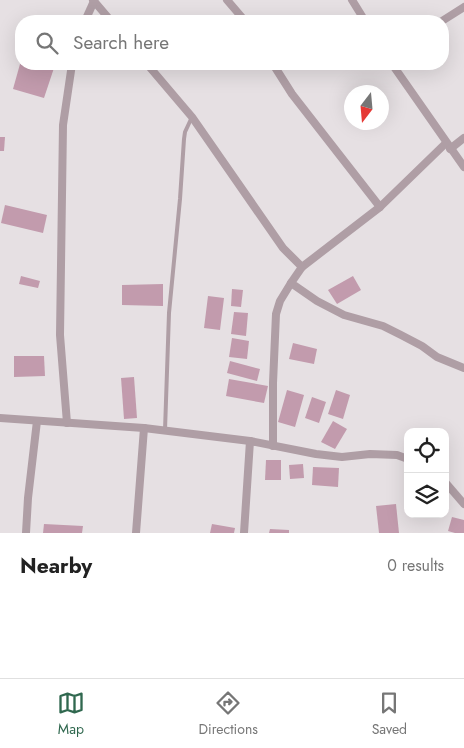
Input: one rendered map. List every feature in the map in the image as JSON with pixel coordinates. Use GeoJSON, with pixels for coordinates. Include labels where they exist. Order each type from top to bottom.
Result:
{"type":"FeatureCollection","features":[{"type":"Feature","properties":{"kind":"street"},"geometry":{"type":"LineString","coordinates":[[88,15],[94,0],[106,15]]}},
{"type":"Feature","properties":{"kind":"street"},"geometry":{"type":"LineString","coordinates":[[227,0],[240,15]]}},
{"type":"Feature","properties":{"kind":"street"},"geometry":{"type":"LineString","coordinates":[[352,0],[361,15]]}},
{"type":"Feature","properties":{"kind":"street"},"geometry":{"type":"LineString","coordinates":[[449,17],[464,7]]}},
{"type":"Feature","properties":{"kind":"street"},"geometry":{"type":"LineString","coordinates":[[67,423],[60,335],[63,125],[71,70]]}},
{"type":"Feature","properties":{"kind":"street"},"geometry":{"type":"LineString","coordinates":[[152,70],[192,117],[283,248],[302,267]]}},
{"type":"Feature","properties":{"kind":"street"},"geometry":{"type":"LineString","coordinates":[[277,70],[292,94],[380,206]]}},
{"type":"Feature","properties":{"kind":"street"},"geometry":{"type":"LineString","coordinates":[[396,70],[464,167]]}},
{"type":"Feature","properties":{"kind":"street"},"geometry":{"type":"LineString","coordinates":[[273,446],[276,314],[280,301],[291,283],[302,267],[380,206],[448,146],[464,138]]}},
{"type":"Feature","properties":{"kind":"street"},"geometry":{"type":"LineString","coordinates":[[291,283],[344,315],[383,326],[408,338],[438,357],[464,368]]}},
{"type":"Feature","properties":{"kind":"street"},"geometry":{"type":"LineString","coordinates":[[0,418],[166,430],[250,441],[342,457],[370,454],[397,455],[404,458]]}},
{"type":"Feature","properties":{"kind":"street"},"geometry":{"type":"LineString","coordinates":[[26,533],[37,421]]}},
{"type":"Feature","properties":{"kind":"street"},"geometry":{"type":"LineString","coordinates":[[136,533],[144,428]]}},
{"type":"Feature","properties":{"kind":"street"},"geometry":{"type":"LineString","coordinates":[[244,533],[250,441]]}},
{"type":"Feature","properties":{"kind":"street"},"geometry":{"type":"LineString","coordinates":[[449,487],[464,504]]}},
{"type":"Feature","properties":{"kind":"lane"},"geometry":{"type":"LineString","coordinates":[[166,430],[169,313],[183,147],[185,132],[192,117]]}},
{"type":"Feature","properties":{"kind":"building"},"geometry":{"type":"Polygon","coordinates":[[[18,70],[53,70],[44,98],[13,89],[18,70]]]}},
{"type":"Feature","properties":{"kind":"building"},"geometry":{"type":"Polygon","coordinates":[[[0,137],[5,137],[4,151],[0,151],[0,137]]]}},
{"type":"Feature","properties":{"kind":"building"},"geometry":{"type":"Polygon","coordinates":[[[5,205],[47,215],[43,233],[1,223],[5,205]]]}},
{"type":"Feature","properties":{"kind":"building"},"geometry":{"type":"Polygon","coordinates":[[[21,276],[40,281],[38,288],[19,284],[21,276]]]}},
{"type":"Feature","properties":{"kind":"building"},"geometry":{"type":"Polygon","coordinates":[[[353,276],[361,290],[337,304],[328,290],[353,276]]]}},
{"type":"Feature","properties":{"kind":"building"},"geometry":{"type":"Polygon","coordinates":[[[163,284],[163,306],[122,305],[122,285],[163,284]]]}},
{"type":"Feature","properties":{"kind":"building"},"geometry":{"type":"Polygon","coordinates":[[[232,289],[243,290],[241,307],[231,306],[232,289]]]}},
{"type":"Feature","properties":{"kind":"building"},"geometry":{"type":"Polygon","coordinates":[[[208,296],[224,298],[220,330],[204,328],[208,296]]]}},
{"type":"Feature","properties":{"kind":"building"},"geometry":{"type":"Polygon","coordinates":[[[234,312],[248,313],[246,336],[231,334],[234,312]]]}},
{"type":"Feature","properties":{"kind":"building"},"geometry":{"type":"Polygon","coordinates":[[[232,338],[249,341],[247,359],[229,357],[232,338]]]}},
{"type":"Feature","properties":{"kind":"building"},"geometry":{"type":"Polygon","coordinates":[[[293,343],[317,349],[314,364],[289,359],[293,343]]]}},
{"type":"Feature","properties":{"kind":"building"},"geometry":{"type":"Polygon","coordinates":[[[14,356],[44,356],[45,376],[14,377],[14,356]]]}},
{"type":"Feature","properties":{"kind":"building"},"geometry":{"type":"Polygon","coordinates":[[[230,361],[260,369],[257,381],[227,373],[230,361]]]}},
{"type":"Feature","properties":{"kind":"building"},"geometry":{"type":"Polygon","coordinates":[[[134,377],[137,418],[124,419],[121,378],[134,377]]]}},
{"type":"Feature","properties":{"kind":"building"},"geometry":{"type":"Polygon","coordinates":[[[229,379],[268,386],[264,403],[226,396],[229,379]]]}},
{"type":"Feature","properties":{"kind":"building"},"geometry":{"type":"Polygon","coordinates":[[[287,390],[304,395],[295,427],[278,422],[287,390]]]}},
{"type":"Feature","properties":{"kind":"building"},"geometry":{"type":"Polygon","coordinates":[[[336,390],[350,395],[343,419],[328,414],[336,390]]]}},
{"type":"Feature","properties":{"kind":"building"},"geometry":{"type":"Polygon","coordinates":[[[312,397],[326,402],[319,423],[305,418],[312,397]]]}},
{"type":"Feature","properties":{"kind":"building"},"geometry":{"type":"Polygon","coordinates":[[[333,421],[347,429],[335,449],[321,442],[333,421]]]}},
{"type":"Feature","properties":{"kind":"building"},"geometry":{"type":"Polygon","coordinates":[[[266,460],[281,460],[281,480],[265,480],[266,460]]]}},
{"type":"Feature","properties":{"kind":"building"},"geometry":{"type":"Polygon","coordinates":[[[303,464],[304,478],[290,479],[289,465],[303,464]]]}},
{"type":"Feature","properties":{"kind":"building"},"geometry":{"type":"Polygon","coordinates":[[[313,467],[339,468],[338,487],[312,485],[313,467]]]}},
{"type":"Feature","properties":{"kind":"building"},"geometry":{"type":"Polygon","coordinates":[[[396,504],[399,533],[379,533],[376,506],[396,504]]]}},
{"type":"Feature","properties":{"kind":"building"},"geometry":{"type":"Polygon","coordinates":[[[452,517],[464,520],[464,533],[448,531],[452,517]]]}},
{"type":"Feature","properties":{"kind":"building"},"geometry":{"type":"Polygon","coordinates":[[[44,524],[83,526],[82,533],[43,533],[44,524]]]}},
{"type":"Feature","properties":{"kind":"building"},"geometry":{"type":"Polygon","coordinates":[[[212,524],[235,528],[234,533],[210,533],[212,524]]]}},
{"type":"Feature","properties":{"kind":"building"},"geometry":{"type":"Polygon","coordinates":[[[270,529],[289,530],[289,533],[269,533],[270,529]]]}}]}
